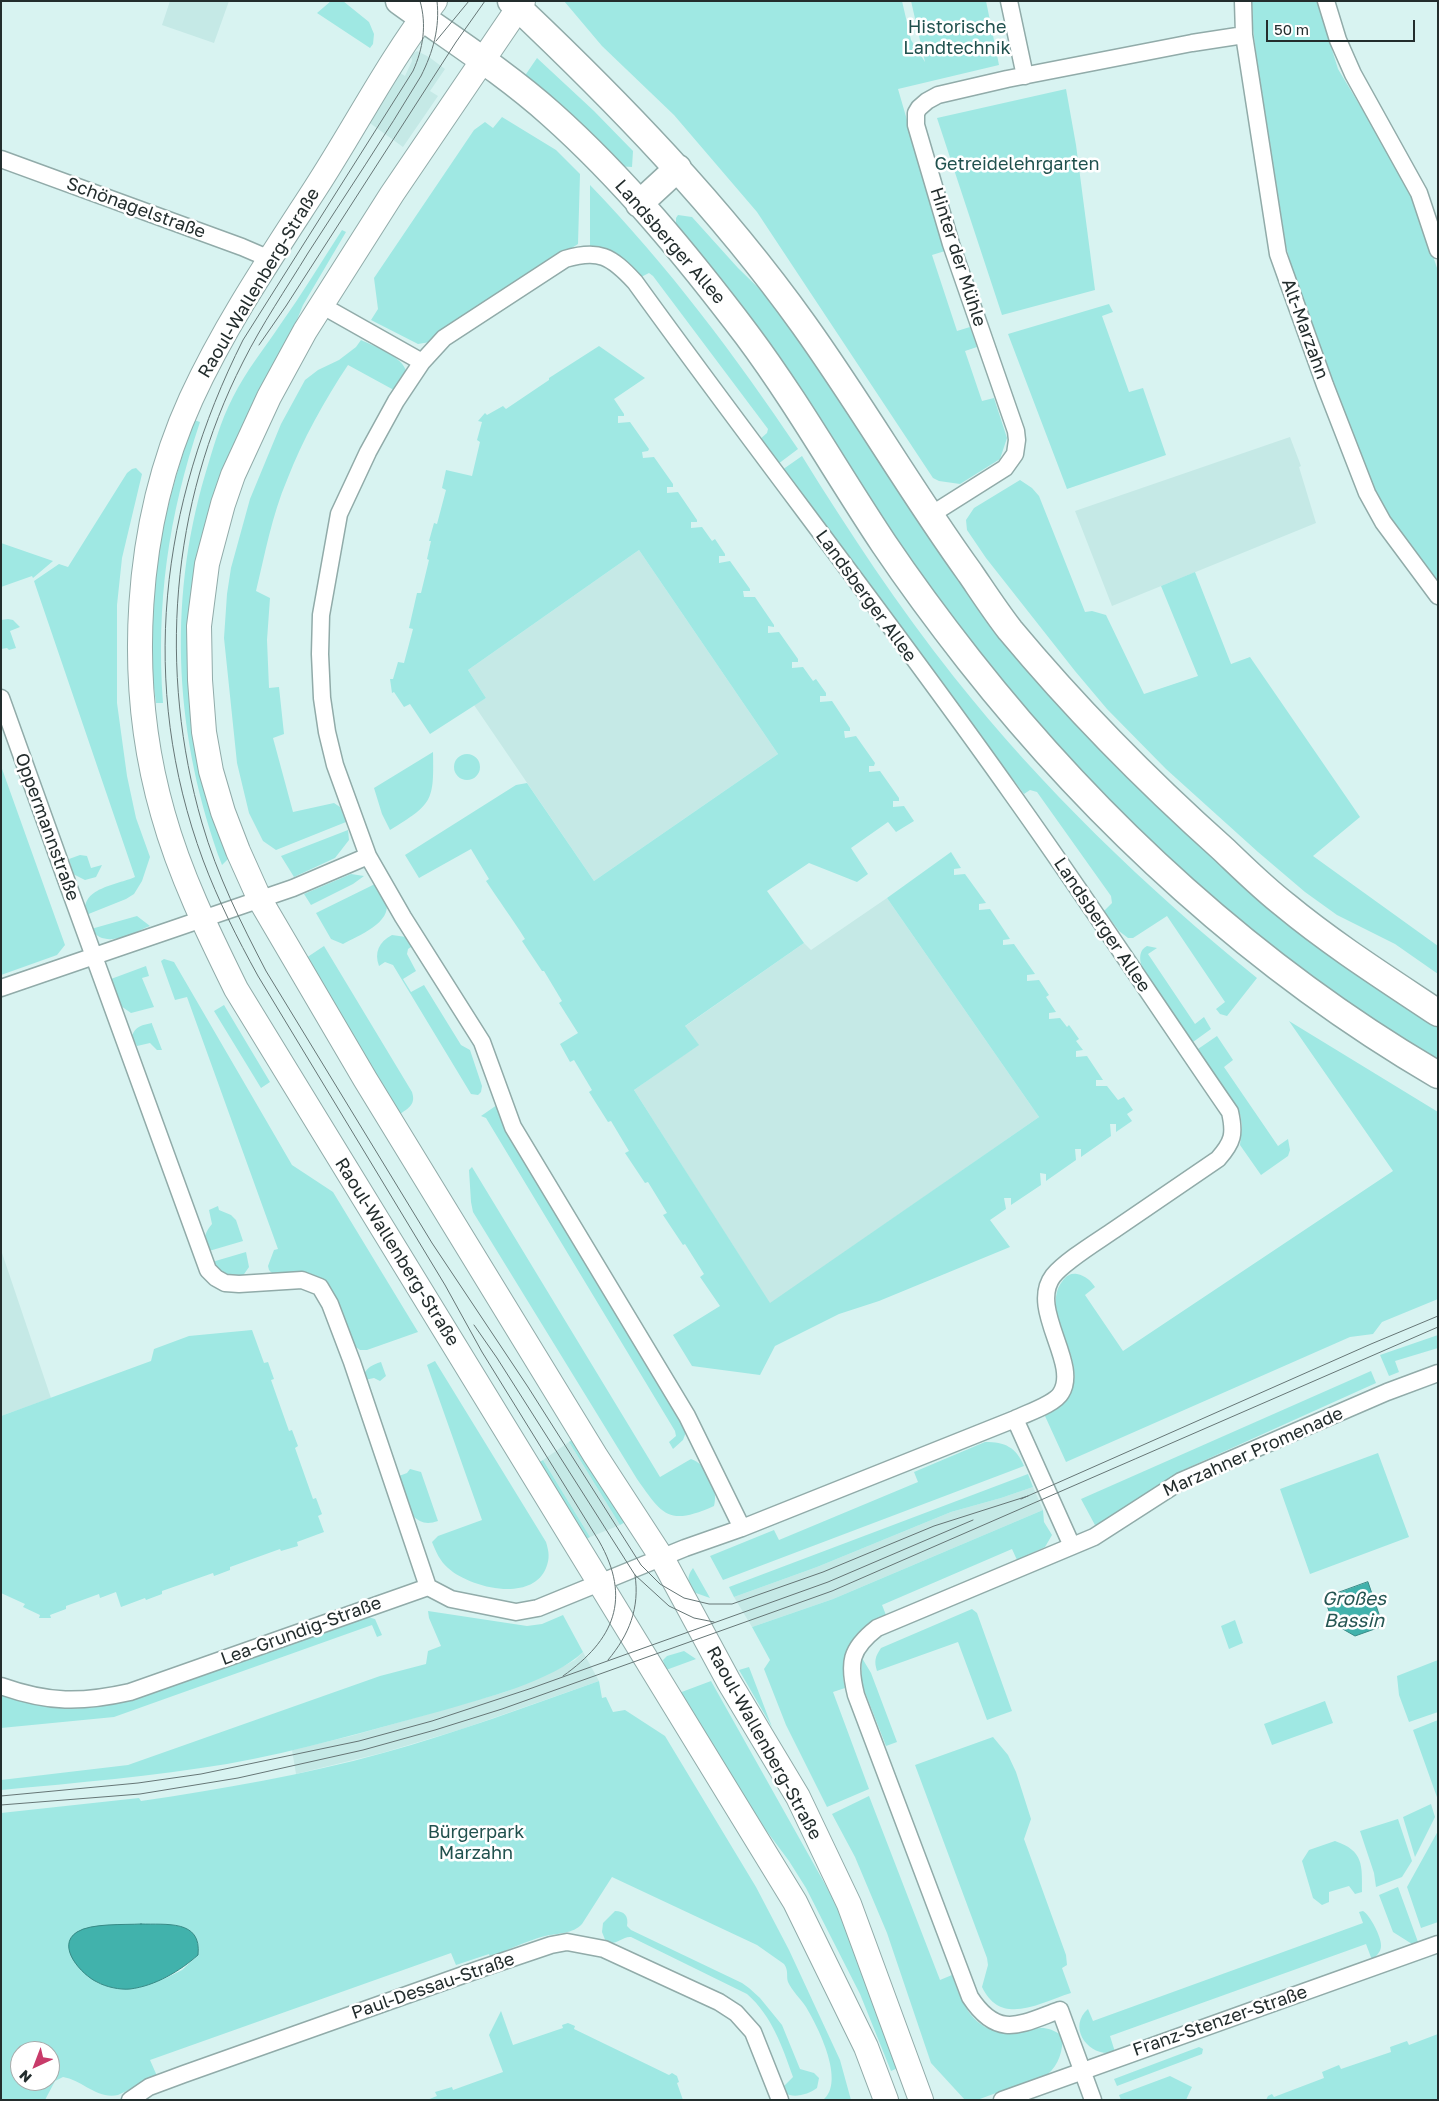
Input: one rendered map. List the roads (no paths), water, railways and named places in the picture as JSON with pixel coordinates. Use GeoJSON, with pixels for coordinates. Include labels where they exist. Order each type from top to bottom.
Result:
{"type":"FeatureCollection","features":[{"type":"Feature","properties":{"kind":"main road","name":"Landsberger Allee"},"geometry":{"type":"LineString","coordinates":[[399,1],[428,10],[483,61],[550,113],[639,204],[709,286],[745,333],[820,442],[885,545],[970,661],[1045,752],[1095,805],[1142,850],[1225,923],[1328,1004],[1394,1049],[1438,1075]]}},
{"type":"Feature","properties":{"kind":"main road","name":"Raoul-Wallenberg-Straße"},"geometry":{"type":"LineString","coordinates":[[518,4],[483,61],[392,194],[321,305],[269,397],[233,475],[207,564],[199,626],[200,680],[204,732],[223,812],[260,900],[365,1080],[596,1455],[662,1558],[726,1676],[802,1806],[849,1904],[921,2100]]}},
{"type":"Feature","properties":{"kind":"main road"},"geometry":{"type":"LineString","coordinates":[[518,4],[678,168],[744,247],[804,325],[929,516],[1008,627],[1085,716],[1185,816],[1285,906],[1438,1013]]}},
{"type":"Feature","properties":{"kind":"main road","name":"Raoul-Wallenberg-Straße"},"geometry":{"type":"LineString","coordinates":[[428,10],[394,58],[328,169],[270,259],[222,339],[191,400],[176,436],[153,524],[145,568],[140,623],[139,669],[148,748],[163,815],[185,880],[236,989],[795,1902],[866,2047],[886,2100]]}},
{"type":"Feature","properties":{"kind":"main road"},"geometry":{"type":"LineString","coordinates":[[639,204],[678,168]]}},
{"type":"Feature","properties":{"kind":"street"},"geometry":{"type":"LineString","coordinates":[[1009,1],[1025,76],[1192,42],[1244,35]]}},
{"type":"Feature","properties":{"kind":"street","name":"Alt-Marzahn"},"geometry":{"type":"LineString","coordinates":[[1243,1],[1244,35],[1278,254],[1324,385],[1367,493],[1383,522],[1438,596]]}},
{"type":"Feature","properties":{"kind":"street"},"geometry":{"type":"LineString","coordinates":[[1326,1],[1338,40],[1353,74],[1419,193],[1438,250]]}},
{"type":"Feature","properties":{"kind":"street","name":"Hinter der Mühle"},"geometry":{"type":"LineString","coordinates":[[929,516],[1005,468],[1014,454],[1017,440],[1016,431],[952,244],[916,125],[916,113],[923,104],[938,95],[1025,76]]}},
{"type":"Feature","properties":{"kind":"street","name":"Schönagelstraße"},"geometry":{"type":"LineString","coordinates":[[1,159],[270,259]]}},
{"type":"Feature","properties":{"kind":"street","name":"Landsberger Allee"},"geometry":{"type":"LineString","coordinates":[[422,362],[444,338],[565,259],[590,253],[606,257],[621,267],[634,282],[1011,793],[1124,953],[1230,1112],[1233,1126],[1232,1138],[1226,1150],[1218,1159],[1087,1248],[1054,1275],[1047,1287],[1049,1319],[1066,1374],[1065,1384],[1062,1393],[1056,1399],[1015,1418]]}},
{"type":"Feature","properties":{"kind":"street"},"geometry":{"type":"LineString","coordinates":[[321,305],[422,362],[376,436],[339,514],[321,615],[321,680],[327,732],[343,790],[368,856],[403,917],[482,1042],[512,1127],[687,1416],[742,1528]]}},
{"type":"Feature","properties":{"kind":"street","name":"Oppermannstraße"},"geometry":{"type":"LineString","coordinates":[[1,698],[92,956]]}},
{"type":"Feature","properties":{"kind":"street"},"geometry":{"type":"LineString","coordinates":[[1,988],[202,918],[260,900],[368,856]]}},
{"type":"Feature","properties":{"kind":"street"},"geometry":{"type":"LineString","coordinates":[[92,956],[208,1270],[225,1283],[239,1284],[302,1280],[320,1287],[330,1304],[352,1362],[428,1587],[451,1599],[516,1612],[538,1608],[598,1582],[742,1528],[1015,1418],[1072,1546]]}},
{"type":"Feature","properties":{"kind":"street","name":"Marzahner Promenade"},"geometry":{"type":"LineString","coordinates":[[1082,2070],[1060,2010],[1013,2026],[992,2021],[977,2008],[970,1997],[856,1695],[851,1672],[852,1662],[857,1649],[866,1636],[877,1628],[1094,1537],[1116,1525],[1181,1481],[1379,1395],[1438,1373]]}},
{"type":"Feature","properties":{"kind":"street","name":"Lea-Grundig-Straße"},"geometry":{"type":"LineString","coordinates":[[1,1686],[24,1694],[59,1701],[101,1699],[130,1692],[428,1587]]}},
{"type":"Feature","properties":{"kind":"street","name":"Paul-Dessau-Straße"},"geometry":{"type":"LineString","coordinates":[[130,2100],[149,2087],[200,2068],[526,1953],[567,1942],[586,1944],[604,1949],[719,2002],[736,2013],[752,2032],[780,2100]]}},
{"type":"Feature","properties":{"kind":"street","name":"Franz-Stenzer-Straße"},"geometry":{"type":"LineString","coordinates":[[1002,2100],[1438,1944]]}},
{"type":"Feature","properties":{"kind":"street"},"geometry":{"type":"LineString","coordinates":[[1082,2070],[1093,2100]]}},
{"type":"Feature","properties":{"kind":"water","name":"Großes Bassin"},"geometry":{"type":"Polygon","coordinates":[[[1368,1582],[1383,1626],[1355,1636],[1334,1624],[1324,1598],[1368,1582]]]}},
{"type":"Feature","properties":{"kind":"water"},"geometry":{"type":"Polygon","coordinates":[[[141,1924],[180,1926],[188,1930],[194,1935],[198,1943],[198,1955],[183,1967],[158,1981],[149,1985],[126,1989],[109,1987],[97,1982],[84,1973],[73,1960],[69,1945],[71,1938],[77,1932],[99,1926],[141,1924]]]}},
{"type":"Feature","properties":{"kind":"tram line"},"geometry":{"type":"LineString","coordinates":[[420,1],[423,37],[413,71],[243,340],[215,402],[193,466],[177,531],[168,596],[165,662],[170,728],[183,794],[203,860],[221,904],[258,976],[445,1285],[482,1352],[599,1541],[609,1562],[616,1600],[613,1617],[606,1633],[595,1648],[563,1676]]}},
{"type":"Feature","properties":{"kind":"tram line"},"geometry":{"type":"LineString","coordinates":[[437,1],[438,11],[435,40],[421,76],[258,334],[218,417],[200,473],[186,531],[179,589],[176,648],[180,707],[188,765],[202,823],[222,880],[266,971],[432,1243],[528,1387],[641,1565],[660,1584],[684,1598],[709,1604],[732,1604],[823,1572],[934,1526],[1028,1496]]}},
{"type":"Feature","properties":{"kind":"tram line"},"geometry":{"type":"LineString","coordinates":[[436,41],[469,1]]}},
{"type":"Feature","properties":{"kind":"tram line"},"geometry":{"type":"LineString","coordinates":[[259,345],[456,42],[485,1]]}},
{"type":"Feature","properties":{"kind":"tram line"},"geometry":{"type":"LineString","coordinates":[[1021,1499],[1438,1316]]}},
{"type":"Feature","properties":{"kind":"tram line"},"geometry":{"type":"LineString","coordinates":[[474,1325],[635,1575],[669,1606],[694,1618],[714,1622]]}},
{"type":"Feature","properties":{"kind":"tram line"},"geometry":{"type":"LineString","coordinates":[[1,1805],[140,1794],[238,1778],[363,1750],[502,1709],[832,1591],[1438,1327]]}},
{"type":"Feature","properties":{"kind":"tram line"},"geometry":{"type":"LineString","coordinates":[[1,1796],[138,1783],[201,1774],[359,1741],[432,1721],[532,1688],[828,1582],[973,1520]]}},
{"type":"Feature","properties":{"kind":"tram line"},"geometry":{"type":"LineString","coordinates":[[608,1660],[622,1641],[631,1620],[636,1599],[635,1575]]}},
{"type":"Feature","properties":{"kind":"park label","name":"Historische Landtechnik"},"geometry":{"type":"Point","coordinates":[957,37]}},
{"type":"Feature","properties":{"kind":"park label","name":"Getreidelehrgarten"},"geometry":{"type":"Point","coordinates":[1017,164]}},
{"type":"Feature","properties":{"kind":"park label","name":"Bürgerpark Marzahn"},"geometry":{"type":"Point","coordinates":[476,1842]}}]}
